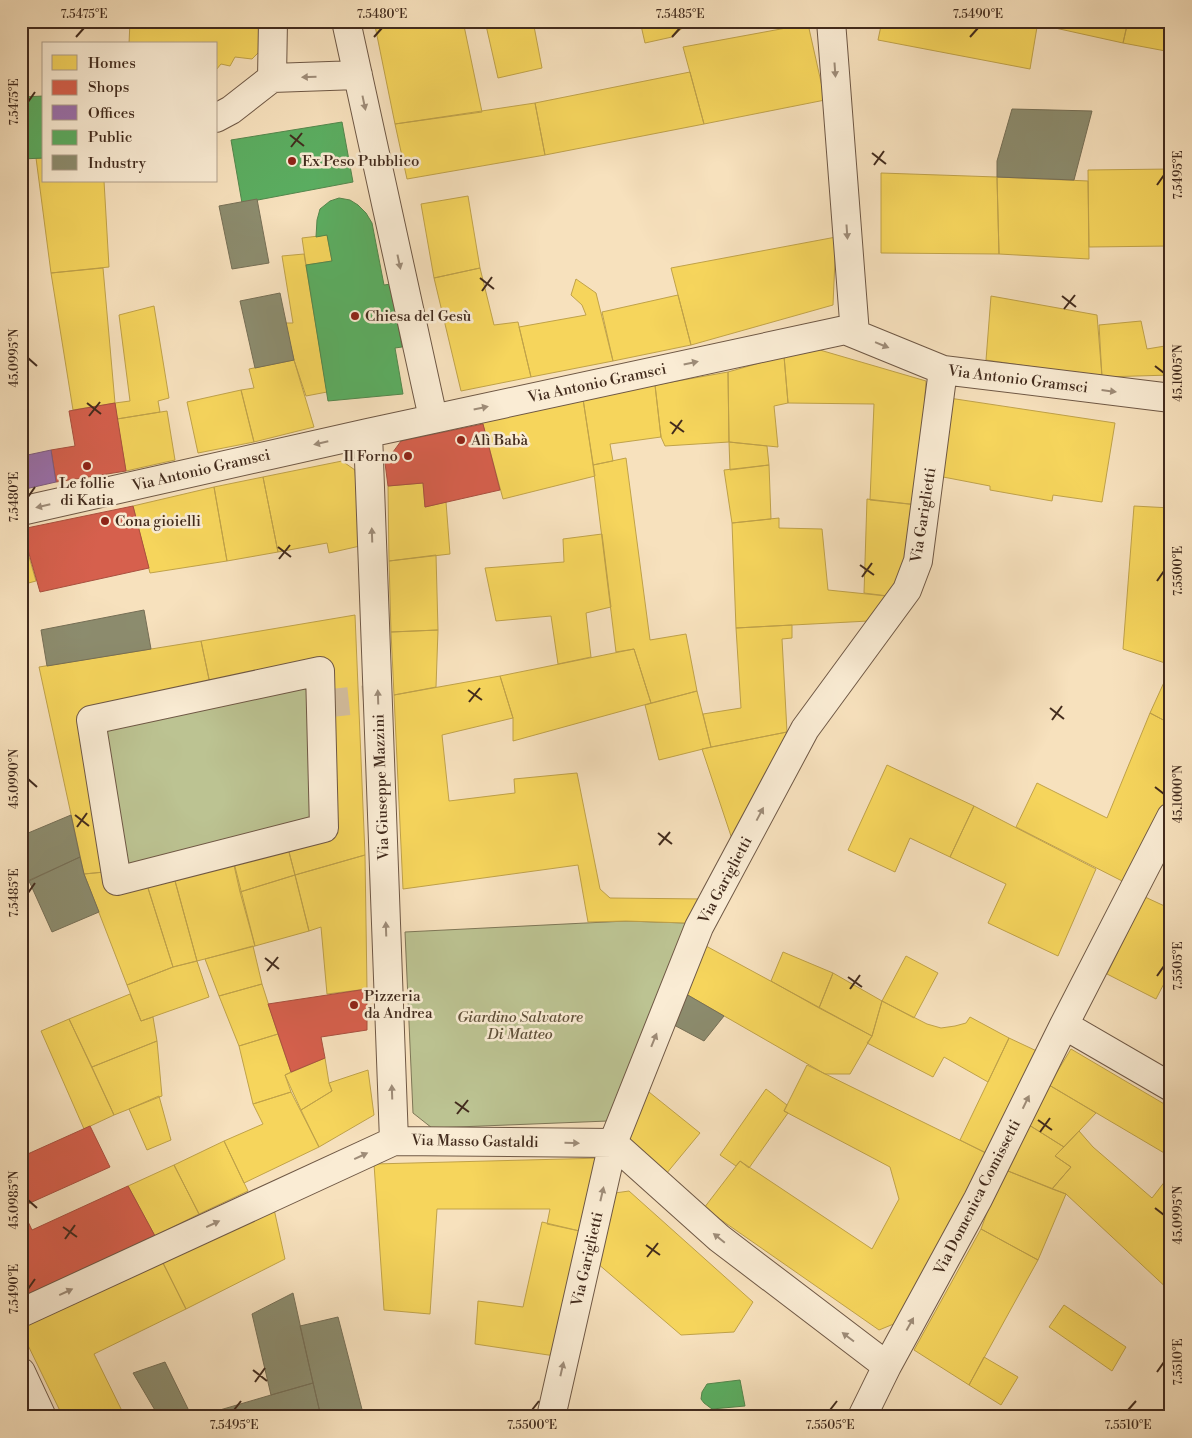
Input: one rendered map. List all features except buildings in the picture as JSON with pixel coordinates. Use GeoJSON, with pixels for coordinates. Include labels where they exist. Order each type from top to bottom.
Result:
{"type":"FeatureCollection","features":[{"type":"Feature","properties":{"kind":"street"},"geometry":{"type":"LineString","coordinates":[[272,78],[273,21]]}},
{"type":"Feature","properties":{"kind":"street"},"geometry":{"type":"LineString","coordinates":[[346,21],[434,418]]}},
{"type":"Feature","properties":{"kind":"street"},"geometry":{"type":"LineString","coordinates":[[831,21],[855,334]]}},
{"type":"Feature","properties":{"kind":"street"},"geometry":{"type":"LineString","coordinates":[[218,117],[232,110],[272,78],[358,75]]}},
{"type":"Feature","properties":{"kind":"street","name":"Via Antonio Gramsci"},"geometry":{"type":"LineString","coordinates":[[21,511],[434,418],[845,330],[943,370],[1171,398]]}},
{"type":"Feature","properties":{"kind":"street","name":"Via Gariglietti"},"geometry":{"type":"LineString","coordinates":[[552,1417],[613,1143],[699,928],[805,729],[907,590],[918,562],[943,370]]}},
{"type":"Feature","properties":{"kind":"street","name":"Via Giuseppe Mazzini"},"geometry":{"type":"LineString","coordinates":[[368,433],[394,1140]]}},
{"type":"Feature","properties":{"kind":"street"},"geometry":{"type":"LineString","coordinates":[[320,671],[324,828],[117,881],[91,720],[320,671]]}},
{"type":"Feature","properties":{"kind":"street","name":"Via Domenica Comissetti"},"geometry":{"type":"LineString","coordinates":[[862,1417],[887,1366],[978,1199],[1064,1025],[1171,817]]}},
{"type":"Feature","properties":{"kind":"street"},"geometry":{"type":"LineString","coordinates":[[1064,1025],[1171,1087]]}},
{"type":"Feature","properties":{"kind":"street","name":"Via Masso Gastaldi"},"geometry":{"type":"LineString","coordinates":[[21,1313],[394,1140],[613,1143]]}},
{"type":"Feature","properties":{"kind":"street"},"geometry":{"type":"LineString","coordinates":[[613,1143],[719,1238],[887,1366]]}},
{"type":"Feature","properties":{"kind":"street"},"geometry":{"type":"LineString","coordinates":[[21,1372],[42,1417]]}},
{"type":"Feature","properties":{"kind":"green space"},"geometry":{"type":"Polygon","coordinates":[[[312,680],[316,821],[125,870],[101,724],[312,680]]]}},
{"type":"Feature","properties":{"kind":"green space","name":"Giardino Salvatore Di Matteo"},"geometry":{"type":"Polygon","coordinates":[[[626,921],[686,923],[608,1121],[432,1128],[413,1113],[405,932],[626,921]]]}},
{"type":"Feature","properties":{"kind":"tunnel"},"geometry":{"type":"LineString","coordinates":[[321,704],[378,698]]}},
{"type":"Feature","properties":{"kind":"place","name":"Ex Peso Pubblico"},"geometry":{"type":"Point","coordinates":[292,161]}},
{"type":"Feature","properties":{"kind":"place","name":"Chiesa del Gesù"},"geometry":{"type":"Point","coordinates":[355,316]}},
{"type":"Feature","properties":{"kind":"place","name":"Alì Babà"},"geometry":{"type":"Point","coordinates":[461,440]}},
{"type":"Feature","properties":{"kind":"place","name":"Il Forno"},"geometry":{"type":"Point","coordinates":[408,456]}},
{"type":"Feature","properties":{"kind":"place","name":"Le follie di Katia"},"geometry":{"type":"Point","coordinates":[87,466]}},
{"type":"Feature","properties":{"kind":"place","name":"Cona gioielli"},"geometry":{"type":"Point","coordinates":[105,521]}},
{"type":"Feature","properties":{"kind":"place","name":"Pizzeria da Andrea"},"geometry":{"type":"Point","coordinates":[354,1005]}}]}
